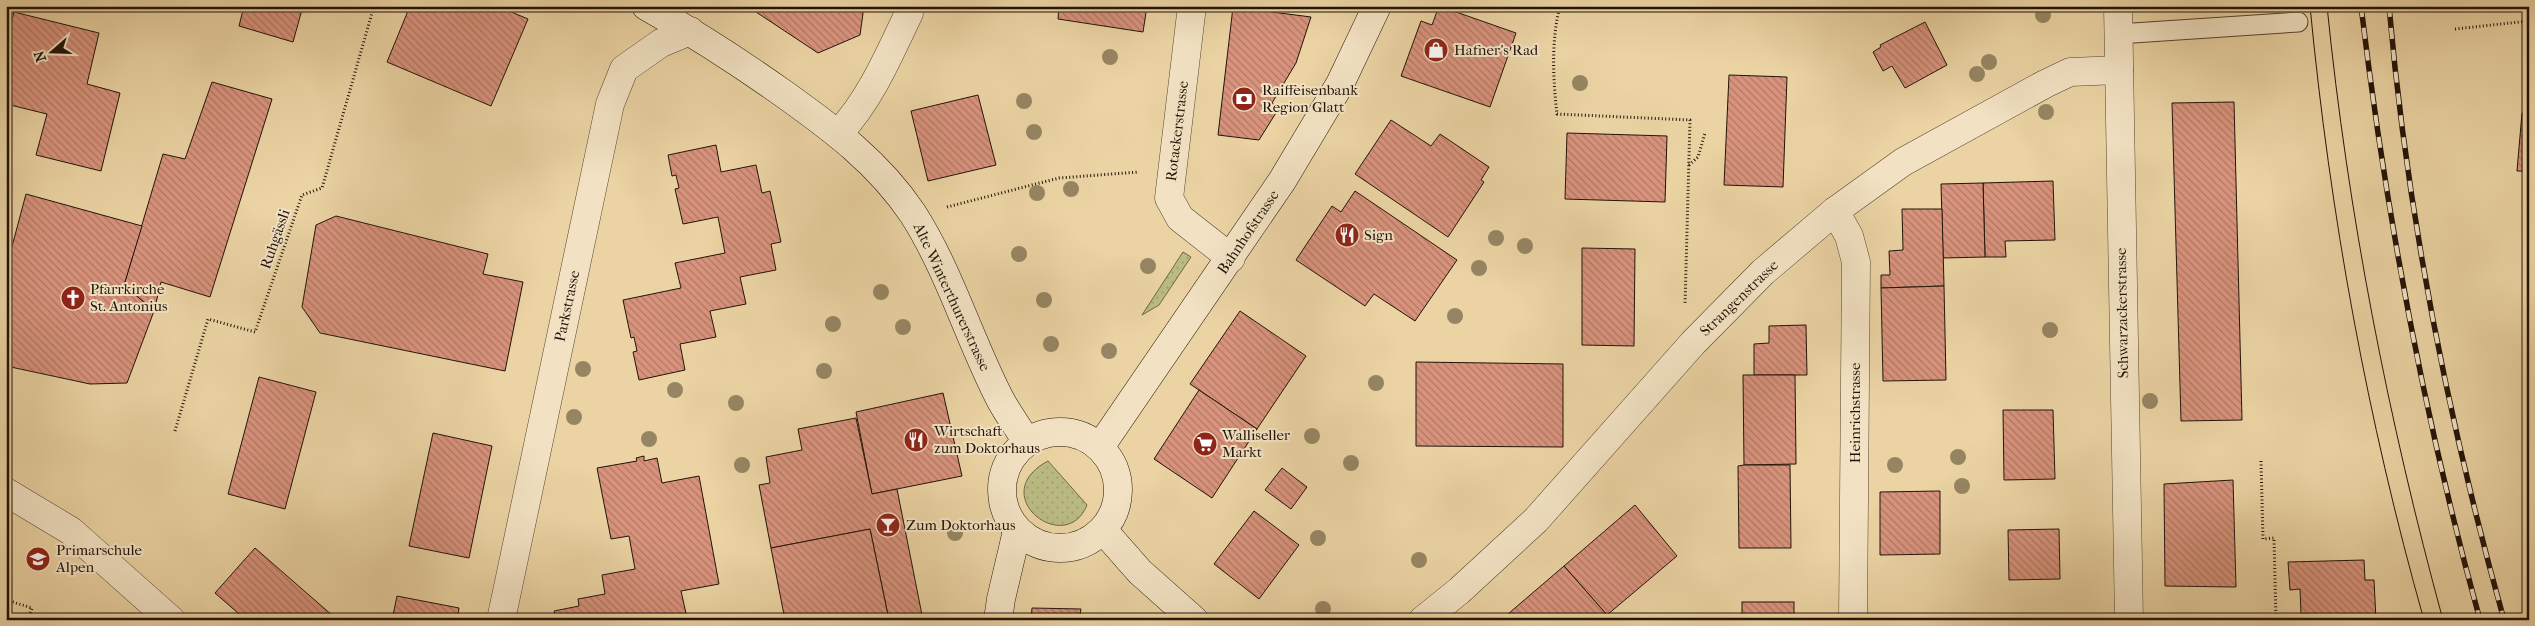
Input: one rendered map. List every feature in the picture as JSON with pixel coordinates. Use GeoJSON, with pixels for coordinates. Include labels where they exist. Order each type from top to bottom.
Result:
{"type":"FeatureCollection","features":[{"type":"Feature","properties":{"kind":"street","name":"Alte Winterthurerstrasse"},"geometry":{"type":"LineString","coordinates":[[646,6],[690,31],[839,133],[885,176],[913,215],[938,260],[1000,400],[1026,441]]}},
{"type":"Feature","properties":{"kind":"street"},"geometry":{"type":"LineString","coordinates":[[839,133],[853,118],[873,87],[909,13],[909,6]]}},
{"type":"Feature","properties":{"kind":"street","name":"Rotackerstrasse"},"geometry":{"type":"LineString","coordinates":[[1192,6],[1169,198],[1180,218],[1232,258]]}},
{"type":"Feature","properties":{"kind":"street","name":"Bahnhofstrasse"},"geometry":{"type":"LineString","coordinates":[[1100,447],[1232,258],[1282,181],[1340,84],[1376,6]]}},
{"type":"Feature","properties":{"kind":"street","name":"Schwarzackerstrasse"},"geometry":{"type":"LineString","coordinates":[[2118,6],[2129,620]]}},
{"type":"Feature","properties":{"kind":"street","name":"Parkstrasse"},"geometry":{"type":"LineString","coordinates":[[501,620],[610,104],[624,70],[662,43],[690,31]]}},
{"type":"Feature","properties":{"kind":"street","name":"Strangenstrasse"},"geometry":{"type":"LineString","coordinates":[[1423,620],[1459,591],[1536,520],[1693,343],[1763,272],[1835,211],[1903,162],[2045,84],[2070,72],[2093,69],[2119,70]]}},
{"type":"Feature","properties":{"kind":"street","name":"Heinrichstrasse"},"geometry":{"type":"LineString","coordinates":[[1835,211],[1849,236],[1856,262],[1853,620]]}},
{"type":"Feature","properties":{"kind":"street"},"geometry":{"type":"LineString","coordinates":[[1064,431],[1084,436],[1100,447],[1111,461],[1118,479],[1118,497],[1113,515],[1103,530],[1088,542],[1070,548],[1051,548],[1033,542],[1017,531],[1008,517],[1002,501],[1001,484],[1006,467],[1014,452],[1026,441],[1045,433],[1064,431]]}},
{"type":"Feature","properties":{"kind":"street"},"geometry":{"type":"LineString","coordinates":[[6,492],[71,531],[171,620]]}},
{"type":"Feature","properties":{"kind":"street"},"geometry":{"type":"LineString","coordinates":[[1103,530],[1140,572],[1194,620]]}},
{"type":"Feature","properties":{"kind":"street"},"geometry":{"type":"LineString","coordinates":[[998,620],[1017,531]]}},
{"type":"Feature","properties":{"kind":"lane"},"geometry":{"type":"LineString","coordinates":[[2118,34],[2298,22]]}},
{"type":"Feature","properties":{"kind":"path","name":"Ruhgässli"},"geometry":{"type":"LineString","coordinates":[[175,431],[208,319],[255,332],[302,195],[322,188],[374,6]]}},
{"type":"Feature","properties":{"kind":"path"},"geometry":{"type":"LineString","coordinates":[[1560,6],[1556,19],[1554,83],[1557,114],[1690,120],[1685,314]]}},
{"type":"Feature","properties":{"kind":"path"},"geometry":{"type":"LineString","coordinates":[[2455,29],[2529,21]]}},
{"type":"Feature","properties":{"kind":"path"},"geometry":{"type":"LineString","coordinates":[[1688,165],[1698,157],[1705,133]]}},
{"type":"Feature","properties":{"kind":"path"},"geometry":{"type":"LineString","coordinates":[[940,208],[1059,178],[1147,172]]}},
{"type":"Feature","properties":{"kind":"path"},"geometry":{"type":"LineString","coordinates":[[2261,461],[2263,539],[2274,538],[2276,620]]}},
{"type":"Feature","properties":{"kind":"path"},"geometry":{"type":"LineString","coordinates":[[6,600],[32,608],[28,620]]}},
{"type":"Feature","properties":{"kind":"green space"},"geometry":{"type":"Polygon","coordinates":[[[1183,252],[1191,257],[1159,305],[1142,315],[1183,252]]]}},
{"type":"Feature","properties":{"kind":"green space"},"geometry":{"type":"Polygon","coordinates":[[[1048,461],[1087,505],[1077,520],[1063,525],[1049,523],[1036,516],[1027,504],[1024,490],[1030,475],[1048,461]]]}},
{"type":"Feature","properties":{"kind":"building"},"geometry":{"type":"Polygon","coordinates":[[[244,6],[303,6],[293,42],[239,26],[244,6]]]}},
{"type":"Feature","properties":{"kind":"building"},"geometry":{"type":"Polygon","coordinates":[[[410,6],[497,6],[528,19],[491,106],[387,62],[410,6]]]}},
{"type":"Feature","properties":{"kind":"building"},"geometry":{"type":"Polygon","coordinates":[[[747,6],[864,6],[860,35],[818,53],[747,6]]]}},
{"type":"Feature","properties":{"kind":"building"},"geometry":{"type":"Polygon","coordinates":[[[1059,6],[1147,6],[1143,32],[1058,19],[1059,6]]]}},
{"type":"Feature","properties":{"kind":"building"},"geometry":{"type":"Polygon","coordinates":[[[1439,6],[1516,33],[1490,107],[1401,76],[1421,21],[1432,25],[1439,6]]]}},
{"type":"Feature","properties":{"kind":"building"},"geometry":{"type":"Polygon","coordinates":[[[1233,7],[1311,17],[1296,63],[1272,103],[1279,108],[1259,140],[1218,135],[1233,7]]]}},
{"type":"Feature","properties":{"kind":"building"},"geometry":{"type":"Polygon","coordinates":[[[14,12],[99,33],[87,84],[120,93],[101,171],[36,155],[47,114],[6,104],[6,44],[14,12]]]}},
{"type":"Feature","properties":{"kind":"building"},"geometry":{"type":"Polygon","coordinates":[[[1925,22],[1947,65],[1905,88],[1892,66],[1883,71],[1873,52],[1881,47],[1880,45],[1925,22]]]}},
{"type":"Feature","properties":{"kind":"building"},"geometry":{"type":"Polygon","coordinates":[[[1729,75],[1787,77],[1783,187],[1724,185],[1729,75]]]}},
{"type":"Feature","properties":{"kind":"building"},"geometry":{"type":"Polygon","coordinates":[[[212,82],[272,99],[210,297],[161,282],[154,311],[124,285],[163,154],[185,159],[212,82]]]}},
{"type":"Feature","properties":{"kind":"building"},"geometry":{"type":"Polygon","coordinates":[[[978,95],[996,165],[928,181],[911,111],[978,95]]]}},
{"type":"Feature","properties":{"kind":"building"},"geometry":{"type":"Polygon","coordinates":[[[2234,102],[2242,420],[2181,421],[2172,103],[2234,102]]]}},
{"type":"Feature","properties":{"kind":"building"},"geometry":{"type":"Polygon","coordinates":[[[2522,113],[2529,113],[2529,171],[2517,171],[2522,113]]]}},
{"type":"Feature","properties":{"kind":"building"},"geometry":{"type":"Polygon","coordinates":[[[1391,120],[1431,146],[1440,134],[1489,167],[1481,180],[1484,182],[1448,237],[1355,174],[1391,120]]]}},
{"type":"Feature","properties":{"kind":"building"},"geometry":{"type":"Polygon","coordinates":[[[1567,133],[1667,136],[1665,202],[1565,199],[1567,133]]]}},
{"type":"Feature","properties":{"kind":"building"},"geometry":{"type":"Polygon","coordinates":[[[716,145],[721,172],[756,165],[762,193],[770,191],[781,242],[771,244],[776,270],[740,277],[746,304],[710,311],[716,337],[680,344],[685,370],[639,380],[633,352],[637,351],[634,337],[631,338],[623,300],[681,288],[675,263],[725,253],[718,217],[683,224],[675,189],[679,188],[676,175],[672,176],[668,155],[716,145]]]}},
{"type":"Feature","properties":{"kind":"building"},"geometry":{"type":"Polygon","coordinates":[[[2053,181],[2055,240],[2005,241],[2006,257],[1985,257],[1983,183],[2053,181]]]}},
{"type":"Feature","properties":{"kind":"building"},"geometry":{"type":"Polygon","coordinates":[[[1983,183],[1985,257],[1943,258],[1941,184],[1983,183]]]}},
{"type":"Feature","properties":{"kind":"building"},"geometry":{"type":"Polygon","coordinates":[[[1355,191],[1457,260],[1415,321],[1374,294],[1365,306],[1296,260],[1332,206],[1341,212],[1355,191]]]}},
{"type":"Feature","properties":{"kind":"building","name":"Pfarrkirche St. Antonius"},"geometry":{"type":"Polygon","coordinates":[[[26,194],[142,226],[124,285],[154,311],[127,383],[90,384],[6,366],[6,269],[26,194]]]}},
{"type":"Feature","properties":{"kind":"building"},"geometry":{"type":"Polygon","coordinates":[[[1902,209],[1942,209],[1944,286],[1881,288],[1881,275],[1890,275],[1889,251],[1903,250],[1902,209]]]}},
{"type":"Feature","properties":{"kind":"building"},"geometry":{"type":"Polygon","coordinates":[[[336,216],[488,254],[483,274],[523,282],[505,371],[320,333],[302,307],[316,225],[336,216]]]}},
{"type":"Feature","properties":{"kind":"building"},"geometry":{"type":"Polygon","coordinates":[[[1582,248],[1635,249],[1634,346],[1582,345],[1582,248]]]}},
{"type":"Feature","properties":{"kind":"building"},"geometry":{"type":"Polygon","coordinates":[[[1944,286],[1946,380],[1883,381],[1881,288],[1944,286]]]}},
{"type":"Feature","properties":{"kind":"building"},"geometry":{"type":"Polygon","coordinates":[[[1240,311],[1306,356],[1257,429],[1190,384],[1240,311]]]}},
{"type":"Feature","properties":{"kind":"building"},"geometry":{"type":"Polygon","coordinates":[[[1806,325],[1807,375],[1754,375],[1754,344],[1769,343],[1769,326],[1806,325]]]}},
{"type":"Feature","properties":{"kind":"building"},"geometry":{"type":"Polygon","coordinates":[[[1416,362],[1563,364],[1563,447],[1416,446],[1416,362]]]}},
{"type":"Feature","properties":{"kind":"building"},"geometry":{"type":"Polygon","coordinates":[[[1743,375],[1795,375],[1796,464],[1744,465],[1743,375]]]}},
{"type":"Feature","properties":{"kind":"building"},"geometry":{"type":"Polygon","coordinates":[[[259,377],[316,392],[285,509],[228,494],[259,377]]]}},
{"type":"Feature","properties":{"kind":"building","name":"Walliseller Markt"},"geometry":{"type":"Polygon","coordinates":[[[1199,390],[1257,429],[1212,498],[1154,459],[1199,390]]]}},
{"type":"Feature","properties":{"kind":"building"},"geometry":{"type":"Polygon","coordinates":[[[943,393],[962,476],[872,494],[856,412],[943,393]]]}},
{"type":"Feature","properties":{"kind":"building"},"geometry":{"type":"Polygon","coordinates":[[[2003,410],[2053,410],[2055,479],[2004,480],[2003,410]]]}},
{"type":"Feature","properties":{"kind":"building"},"geometry":{"type":"Polygon","coordinates":[[[856,418],[872,494],[897,489],[923,620],[889,620],[870,529],[771,548],[759,485],[770,483],[766,457],[802,450],[798,429],[856,418]]]}},
{"type":"Feature","properties":{"kind":"building"},"geometry":{"type":"Polygon","coordinates":[[[433,433],[492,446],[469,558],[409,546],[433,433]]]}},
{"type":"Feature","properties":{"kind":"building"},"geometry":{"type":"Polygon","coordinates":[[[644,456],[644,461],[657,458],[662,483],[699,476],[719,584],[681,591],[687,618],[556,620],[554,611],[579,606],[578,599],[605,594],[602,575],[635,569],[629,536],[611,539],[597,468],[637,461],[636,458],[644,456]]]}},
{"type":"Feature","properties":{"kind":"building"},"geometry":{"type":"Polygon","coordinates":[[[1790,465],[1791,548],[1739,548],[1738,466],[1790,465]]]}},
{"type":"Feature","properties":{"kind":"building"},"geometry":{"type":"Polygon","coordinates":[[[1282,468],[1307,487],[1291,509],[1265,490],[1282,468]]]}},
{"type":"Feature","properties":{"kind":"building"},"geometry":{"type":"Polygon","coordinates":[[[2233,480],[2236,587],[2165,586],[2164,484],[2233,480]]]}},
{"type":"Feature","properties":{"kind":"building"},"geometry":{"type":"Polygon","coordinates":[[[1940,491],[1940,554],[1880,555],[1880,492],[1940,491]]]}},
{"type":"Feature","properties":{"kind":"building"},"geometry":{"type":"Polygon","coordinates":[[[1635,505],[1677,556],[1607,615],[1564,566],[1635,505]]]}},
{"type":"Feature","properties":{"kind":"building"},"geometry":{"type":"Polygon","coordinates":[[[1254,511],[1299,545],[1259,599],[1214,564],[1254,511]]]}},
{"type":"Feature","properties":{"kind":"building"},"geometry":{"type":"Polygon","coordinates":[[[870,529],[889,620],[785,620],[771,548],[870,529]]]}},
{"type":"Feature","properties":{"kind":"building"},"geometry":{"type":"Polygon","coordinates":[[[2059,529],[2060,579],[2009,580],[2008,530],[2059,529]]]}},
{"type":"Feature","properties":{"kind":"building"},"geometry":{"type":"Polygon","coordinates":[[[255,548],[333,616],[330,620],[246,620],[215,593],[255,548]]]}},
{"type":"Feature","properties":{"kind":"building"},"geometry":{"type":"Polygon","coordinates":[[[2364,560],[2365,580],[2374,580],[2376,620],[2310,620],[2310,614],[2301,614],[2300,589],[2290,590],[2288,562],[2364,560]]]}},
{"type":"Feature","properties":{"kind":"building"},"geometry":{"type":"Polygon","coordinates":[[[1564,566],[1607,615],[1602,620],[1501,620],[1564,566]]]}},
{"type":"Feature","properties":{"kind":"building"},"geometry":{"type":"Polygon","coordinates":[[[397,596],[459,608],[457,620],[392,620],[397,596]]]}},
{"type":"Feature","properties":{"kind":"building"},"geometry":{"type":"Polygon","coordinates":[[[1742,602],[1794,602],[1794,620],[1742,620],[1742,602]]]}},
{"type":"Feature","properties":{"kind":"building"},"geometry":{"type":"Polygon","coordinates":[[[1032,608],[1081,609],[1079,620],[1031,620],[1032,608]]]}},
{"type":"Feature","properties":{"kind":"building"},"geometry":{"type":"Polygon","coordinates":[[[1944,617],[1944,620],[1883,620],[1883,618],[1944,617]]]}},
{"type":"Feature","properties":{"kind":"tram line"},"geometry":{"type":"LineString","coordinates":[[2310,6],[2328,161],[2353,316],[2385,469],[2424,620]]}},
{"type":"Feature","properties":{"kind":"tram line"},"geometry":{"type":"LineString","coordinates":[[2327,6],[2346,161],[2372,316],[2405,469],[2443,620]]}},
{"type":"Feature","properties":{"kind":"railway"},"geometry":{"type":"LineString","coordinates":[[2361,6],[2382,161],[2409,315],[2441,468],[2480,620]]}},
{"type":"Feature","properties":{"kind":"railway"},"geometry":{"type":"LineString","coordinates":[[2389,6],[2407,161],[2432,316],[2465,469],[2504,620]]}},
{"type":"Feature","properties":{"kind":"place","name":"Hafner's Rad"},"geometry":{"type":"Point","coordinates":[1436,50]}},
{"type":"Feature","properties":{"kind":"place","name":"Raiffeisenbank Region Glatt"},"geometry":{"type":"Point","coordinates":[1244,99]}},
{"type":"Feature","properties":{"kind":"place","name":"Sign"},"geometry":{"type":"Point","coordinates":[1347,235]}},
{"type":"Feature","properties":{"kind":"place","name":"Pfarrkirche St. Antonius"},"geometry":{"type":"Point","coordinates":[73,298]}},
{"type":"Feature","properties":{"kind":"place","name":"Wirtschaft zum Doktorhaus"},"geometry":{"type":"Point","coordinates":[916,440]}},
{"type":"Feature","properties":{"kind":"place","name":"Walliseller Markt"},"geometry":{"type":"Point","coordinates":[1205,444]}},
{"type":"Feature","properties":{"kind":"place","name":"Zum Doktorhaus"},"geometry":{"type":"Point","coordinates":[888,525]}},
{"type":"Feature","properties":{"kind":"place","name":"Primarschule Alpen"},"geometry":{"type":"Point","coordinates":[38,559]}}]}
